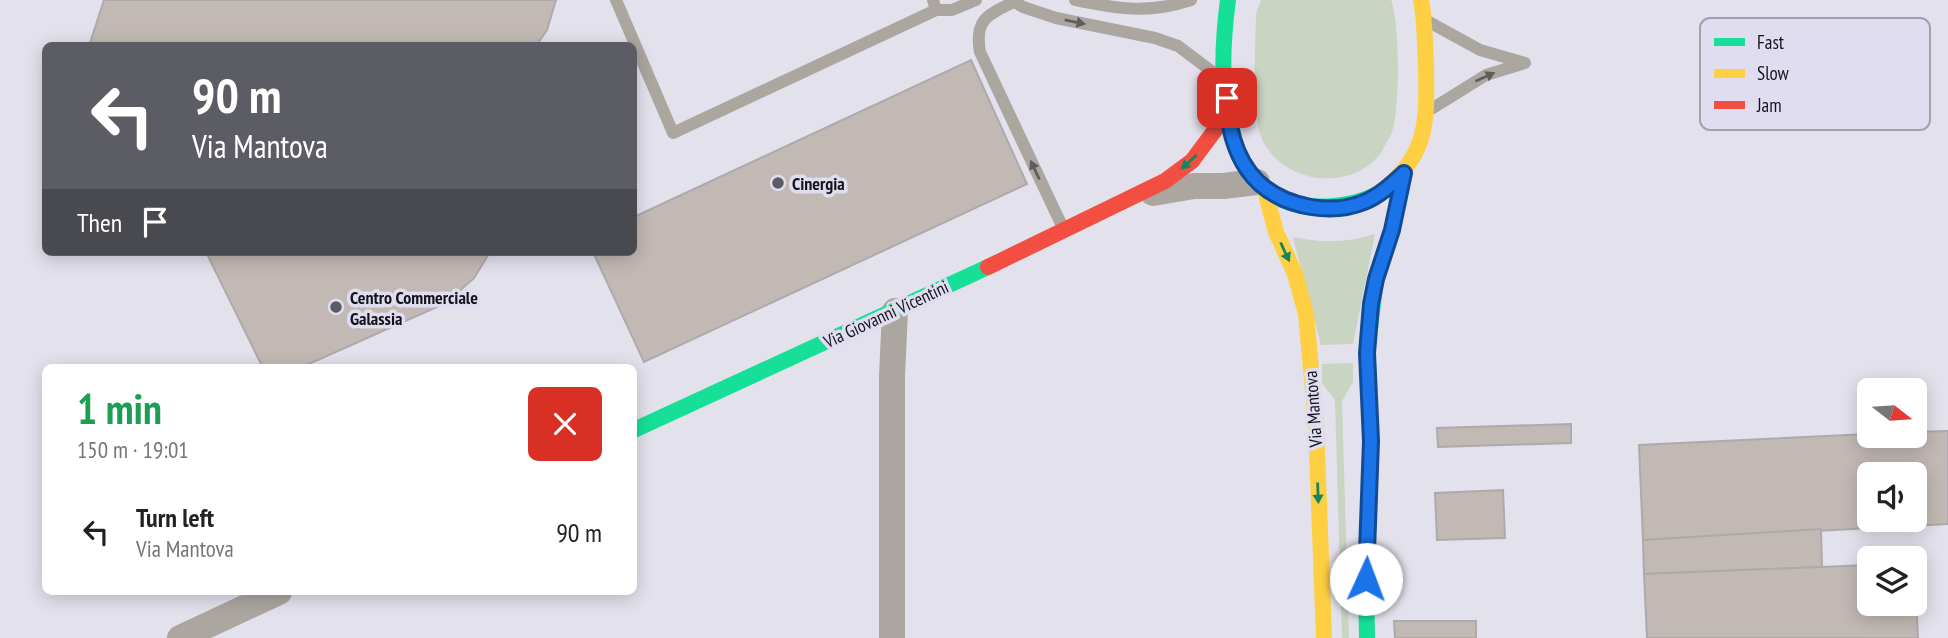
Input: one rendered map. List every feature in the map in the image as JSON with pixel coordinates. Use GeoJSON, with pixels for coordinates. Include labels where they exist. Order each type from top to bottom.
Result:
{"type":"FeatureCollection","features":[{"type":"Feature","properties":{"kind":"main road","name":"Via Mantova"},"geometry":{"type":"LineString","coordinates":[[1228,0],[1225,31],[1227,114],[1230,131],[1239,158],[1261,185],[1275,195],[1295,203],[1334,208],[1366,201],[1404,173]]}},
{"type":"Feature","properties":{"kind":"main road","name":"Via Mantova"},"geometry":{"type":"LineString","coordinates":[[1367,638],[1366,579],[1371,441],[1368,342],[1376,279],[1392,230],[1404,173],[1420,145],[1426,111],[1425,20],[1422,0]]}},
{"type":"Feature","properties":{"kind":"main road","name":"Via Giovanni Vicentini"},"geometry":{"type":"LineString","coordinates":[[637,429],[1138,197],[1192,161],[1227,114]]}},
{"type":"Feature","properties":{"kind":"main road","name":"Via Mantova"},"geometry":{"type":"LineString","coordinates":[[1261,185],[1276,232],[1295,274],[1306,314],[1316,424],[1324,638]]}},
{"type":"Feature","properties":{"kind":"street","name":"Via Giovanni Vicentini"},"geometry":{"type":"LineString","coordinates":[[1138,197],[1194,186],[1261,185]]}},
{"type":"Feature","properties":{"kind":"street"},"geometry":{"type":"LineString","coordinates":[[892,638],[892,376],[895,311]]}},
{"type":"Feature","properties":{"kind":"street"},"geometry":{"type":"LineString","coordinates":[[180,638],[273,595]]}},
{"type":"Feature","properties":{"kind":"lane"},"geometry":{"type":"LineString","coordinates":[[616,0],[634,42]]}},
{"type":"Feature","properties":{"kind":"lane"},"geometry":{"type":"LineString","coordinates":[[637,49],[673,133],[935,5],[952,10],[976,0]]}},
{"type":"Feature","properties":{"kind":"lane"},"geometry":{"type":"LineString","coordinates":[[1075,0],[1117,9],[1166,8],[1191,0]]}},
{"type":"Feature","properties":{"kind":"lane"},"geometry":{"type":"LineString","coordinates":[[1065,231],[980,51],[980,26],[988,15],[1013,1],[1056,18],[1155,38],[1178,46],[1226,82]]}},
{"type":"Feature","properties":{"kind":"lane"},"geometry":{"type":"LineString","coordinates":[[1425,20],[1480,50],[1525,63],[1486,75],[1426,111]]}},
{"type":"Feature","properties":{"kind":"green space"},"geometry":{"type":"Polygon","coordinates":[[[1261,0],[1391,0],[1397,45],[1395,121],[1382,151],[1369,164],[1354,173],[1337,178],[1302,174],[1286,166],[1272,154],[1262,139],[1256,113],[1254,78],[1256,13],[1261,0]]]}},
{"type":"Feature","properties":{"kind":"green space"},"geometry":{"type":"Polygon","coordinates":[[[1375,234],[1353,344],[1321,345],[1293,237],[1334,241],[1375,234]]]}},
{"type":"Feature","properties":{"kind":"green space"},"geometry":{"type":"Polygon","coordinates":[[[1353,363],[1353,382],[1342,401],[1349,638],[1342,638],[1335,400],[1322,383],[1322,364],[1353,363]]]}},
{"type":"Feature","properties":{"kind":"building"},"geometry":{"type":"Polygon","coordinates":[[[104,0],[556,0],[547,30],[539,42],[90,42],[104,0]]]}},
{"type":"Feature","properties":{"kind":"building"},"geometry":{"type":"Polygon","coordinates":[[[971,60],[1027,184],[644,362],[595,256],[637,256],[637,216],[971,60]]]}},
{"type":"Feature","properties":{"kind":"building","name":"Centro Commerciale Galassia"},"geometry":{"type":"Polygon","coordinates":[[[208,256],[488,256],[474,278],[446,303],[309,364],[261,364],[208,256]]]}},
{"type":"Feature","properties":{"kind":"building"},"geometry":{"type":"Polygon","coordinates":[[[1571,424],[1571,443],[1438,447],[1437,428],[1571,424]]]}},
{"type":"Feature","properties":{"kind":"building"},"geometry":{"type":"Polygon","coordinates":[[[1948,431],[1948,524],[1927,525],[1927,462],[1857,462],[1857,529],[1643,540],[1639,445],[1857,435],[1857,448],[1927,448],[1927,432],[1948,431]]]}},
{"type":"Feature","properties":{"kind":"building"},"geometry":{"type":"Polygon","coordinates":[[[1503,490],[1505,538],[1437,540],[1435,493],[1503,490]]]}},
{"type":"Feature","properties":{"kind":"building"},"geometry":{"type":"Polygon","coordinates":[[[1821,529],[1822,567],[1644,574],[1643,540],[1821,529]]]}},
{"type":"Feature","properties":{"kind":"building"},"geometry":{"type":"Polygon","coordinates":[[[1857,565],[1857,616],[1917,616],[1918,638],[1647,638],[1644,574],[1857,565]]]}},
{"type":"Feature","properties":{"kind":"building"},"geometry":{"type":"Polygon","coordinates":[[[1394,621],[1476,621],[1476,638],[1395,638],[1394,621]]]}},
{"type":"Feature","properties":{"kind":"traffic: fast"},"geometry":{"type":"LineString","coordinates":[[1228,0],[1223,59],[1229,125],[1239,155],[1254,179],[1277,197],[1307,206],[1344,205],[1379,193]]}},
{"type":"Feature","properties":{"kind":"traffic: fast"},"geometry":{"type":"LineString","coordinates":[[1367,638],[1366,579],[1371,441],[1367,353],[1376,279],[1392,230],[1403,173]]}},
{"type":"Feature","properties":{"kind":"traffic: fast"},"geometry":{"type":"LineString","coordinates":[[637,429],[988,267]]}},
{"type":"Feature","properties":{"kind":"traffic: slow"},"geometry":{"type":"LineString","coordinates":[[1379,193],[1408,165],[1422,136],[1426,85],[1425,32],[1421,0]]}},
{"type":"Feature","properties":{"kind":"traffic: slow"},"geometry":{"type":"LineString","coordinates":[[1264,187],[1276,232],[1295,274],[1306,314],[1316,424],[1324,638]]}},
{"type":"Feature","properties":{"kind":"traffic: jam"},"geometry":{"type":"LineString","coordinates":[[988,267],[1165,181],[1192,161],[1227,114]]}},
{"type":"Feature","properties":{"kind":"place","name":"Cinergia"},"geometry":{"type":"Point","coordinates":[778,183]}},
{"type":"Feature","properties":{"kind":"place","name":"Centro Commerciale Galassia"},"geometry":{"type":"Point","coordinates":[336,307]}},
{"type":"Feature","properties":{"kind":"route"},"geometry":{"type":"LineString","coordinates":[[1227,98],[1230,131],[1239,158],[1257,182],[1287,201],[1319,208],[1351,206],[1381,192],[1404,173],[1392,230],[1371,304],[1367,353],[1371,441],[1366,579]]}}]}
